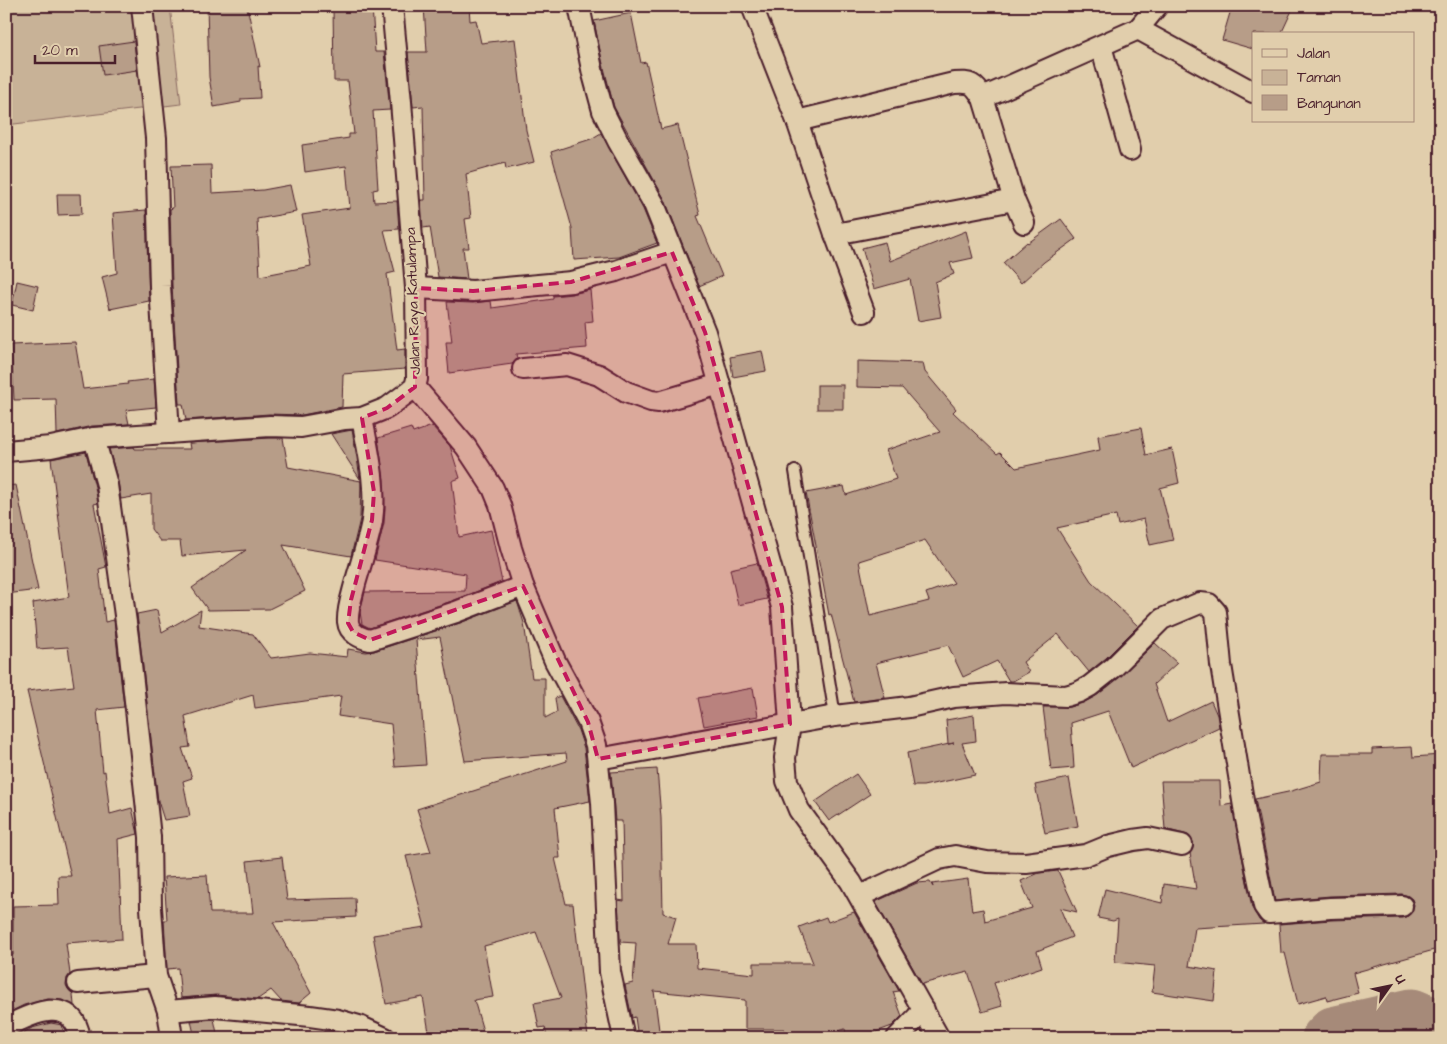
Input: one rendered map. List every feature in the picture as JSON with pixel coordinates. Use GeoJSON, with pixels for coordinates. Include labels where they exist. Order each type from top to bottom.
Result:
{"type":"FeatureCollection","features":[{"type":"Feature","properties":{"kind":"street"},"geometry":{"type":"LineString","coordinates":[[142,6],[156,138],[160,286],[170,433]]}},
{"type":"Feature","properties":{"kind":"street","name":"Jalan Raya Katulampa"},"geometry":{"type":"LineString","coordinates":[[6,451],[51,447],[94,438],[270,426],[301,427],[362,418],[387,408],[415,387],[417,379],[416,288],[402,102],[392,6]]}},
{"type":"Feature","properties":{"kind":"street"},"geometry":{"type":"LineString","coordinates":[[579,6],[593,74],[603,111],[654,204],[705,332],[782,607],[790,724],[785,758],[787,781],[799,810],[860,896],[939,1038]]}},
{"type":"Feature","properties":{"kind":"street"},"geometry":{"type":"LineString","coordinates":[[752,6],[797,120],[835,234],[864,312]]}},
{"type":"Feature","properties":{"kind":"street"},"geometry":{"type":"LineString","coordinates":[[983,98],[1138,29],[1157,6]]}},
{"type":"Feature","properties":{"kind":"street"},"geometry":{"type":"LineString","coordinates":[[1138,29],[1252,91]]}},
{"type":"Feature","properties":{"kind":"street"},"geometry":{"type":"LineString","coordinates":[[1101,46],[1130,150]]}},
{"type":"Feature","properties":{"kind":"street"},"geometry":{"type":"LineString","coordinates":[[797,120],[954,83],[976,86],[983,98],[1014,200],[1024,223]]}},
{"type":"Feature","properties":{"kind":"street"},"geometry":{"type":"LineString","coordinates":[[835,234],[1014,200]]}},
{"type":"Feature","properties":{"kind":"street"},"geometry":{"type":"LineString","coordinates":[[416,288],[473,291],[571,282],[609,273],[672,252]]}},
{"type":"Feature","properties":{"kind":"street"},"geometry":{"type":"LineString","coordinates":[[523,369],[567,365],[599,375],[626,392],[650,401],[659,402],[720,384]]}},
{"type":"Feature","properties":{"kind":"street"},"geometry":{"type":"LineString","coordinates":[[415,387],[466,447],[493,488],[500,505],[522,586],[554,661],[588,722],[596,745],[602,803],[610,972],[624,1038]]}},
{"type":"Feature","properties":{"kind":"street"},"geometry":{"type":"LineString","coordinates":[[362,418],[371,464],[374,492],[372,520],[351,600],[348,623],[353,632],[361,638],[370,640],[456,612],[522,586]]}},
{"type":"Feature","properties":{"kind":"street"},"geometry":{"type":"LineString","coordinates":[[94,438],[107,484],[130,656],[150,837],[151,908],[156,976],[168,1012],[172,1038]]}},
{"type":"Feature","properties":{"kind":"street"},"geometry":{"type":"LineString","coordinates":[[598,759],[835,716],[909,707],[954,697],[1006,693],[1066,696],[1080,692],[1090,686],[1114,667],[1162,619],[1192,606],[1205,603],[1209,604],[1216,612],[1221,664],[1246,820],[1266,908],[1269,913],[1330,908],[1402,906]]}},
{"type":"Feature","properties":{"kind":"street"},"geometry":{"type":"LineString","coordinates":[[860,896],[939,859],[955,856],[987,862],[1026,863],[1086,855],[1108,846],[1148,838],[1182,845]]}},
{"type":"Feature","properties":{"kind":"street"},"geometry":{"type":"LineString","coordinates":[[78,983],[156,976]]}},
{"type":"Feature","properties":{"kind":"street"},"geometry":{"type":"LineString","coordinates":[[168,1012],[215,1007],[338,1020],[359,1026],[385,1038]]}},
{"type":"Feature","properties":{"kind":"street"},"geometry":{"type":"LineString","coordinates":[[6,1027],[38,1012],[54,1010],[72,1018],[79,1030],[80,1038]]}},
{"type":"Feature","properties":{"kind":"street"},"geometry":{"type":"LineString","coordinates":[[897,1038],[924,1010]]}},
{"type":"Feature","properties":{"kind":"lane"},"geometry":{"type":"LineString","coordinates":[[795,471],[835,716]]}},
{"type":"Feature","properties":{"kind":"highlighted area"},"geometry":{"type":"Polygon","coordinates":[[[672,252],[705,332],[782,607],[790,724],[598,759],[588,722],[523,586],[370,640],[353,632],[348,623],[351,600],[372,520],[374,492],[362,418],[387,408],[415,387],[416,288],[473,291],[571,282],[672,252]]]}},
{"type":"Feature","properties":{"kind":"green space"},"geometry":{"type":"Polygon","coordinates":[[[6,6],[170,6],[181,104],[6,125],[6,6]]]}},
{"type":"Feature","properties":{"kind":"building"},"geometry":{"type":"Polygon","coordinates":[[[207,6],[247,6],[260,67],[258,66],[260,98],[241,99],[241,102],[214,107],[209,77],[207,6]]]}},
{"type":"Feature","properties":{"kind":"building"},"geometry":{"type":"Polygon","coordinates":[[[333,6],[372,6],[375,52],[384,52],[390,110],[373,111],[378,189],[373,190],[374,202],[397,201],[399,229],[384,230],[395,272],[387,274],[397,350],[405,349],[405,369],[343,374],[342,407],[302,415],[269,414],[186,420],[183,404],[179,404],[172,285],[170,209],[173,208],[171,166],[211,165],[212,193],[263,190],[290,185],[296,212],[257,219],[260,276],[311,266],[302,215],[350,208],[346,166],[305,172],[302,145],[349,138],[349,134],[354,134],[348,81],[334,81],[333,6]]]}},
{"type":"Feature","properties":{"kind":"building"},"geometry":{"type":"Polygon","coordinates":[[[424,6],[469,6],[470,21],[476,20],[481,43],[515,39],[526,130],[534,162],[506,169],[505,163],[466,174],[471,218],[465,219],[469,248],[463,248],[467,279],[438,277],[430,227],[423,228],[421,200],[425,200],[423,106],[413,107],[408,52],[427,52],[424,6]]]}},
{"type":"Feature","properties":{"kind":"building"},"geometry":{"type":"Polygon","coordinates":[[[1232,6],[1294,6],[1282,32],[1252,32],[1252,49],[1222,40],[1232,6]]]}},
{"type":"Feature","properties":{"kind":"building"},"geometry":{"type":"Polygon","coordinates":[[[631,13],[641,63],[646,62],[661,129],[678,125],[700,215],[697,216],[722,276],[699,286],[665,200],[614,107],[602,60],[594,21],[631,13]]]}},
{"type":"Feature","properties":{"kind":"building"},"geometry":{"type":"Polygon","coordinates":[[[134,41],[137,70],[103,75],[99,46],[134,41]]]}},
{"type":"Feature","properties":{"kind":"building"},"geometry":{"type":"Polygon","coordinates":[[[601,133],[643,209],[657,243],[619,257],[574,260],[572,228],[551,152],[591,139],[601,133]]]}},
{"type":"Feature","properties":{"kind":"building"},"geometry":{"type":"Polygon","coordinates":[[[57,194],[81,194],[82,214],[58,215],[57,194]]]}},
{"type":"Feature","properties":{"kind":"building"},"geometry":{"type":"Polygon","coordinates":[[[146,210],[149,301],[110,309],[102,277],[117,273],[113,213],[146,210]]]}},
{"type":"Feature","properties":{"kind":"building"},"geometry":{"type":"Polygon","coordinates":[[[1061,219],[1076,239],[1044,262],[1021,283],[1003,263],[1027,242],[1061,219]]]}},
{"type":"Feature","properties":{"kind":"building"},"geometry":{"type":"Polygon","coordinates":[[[966,231],[973,258],[950,263],[954,274],[935,282],[941,317],[918,321],[910,279],[874,289],[862,248],[885,242],[890,261],[966,231]]]}},
{"type":"Feature","properties":{"kind":"building"},"geometry":{"type":"Polygon","coordinates":[[[17,281],[38,286],[33,310],[12,305],[17,281]]]}},
{"type":"Feature","properties":{"kind":"building"},"geometry":{"type":"Polygon","coordinates":[[[590,290],[593,321],[585,322],[587,348],[516,354],[517,359],[512,364],[449,373],[446,342],[452,342],[447,302],[473,303],[491,301],[492,308],[553,299],[553,296],[590,290]]]}},
{"type":"Feature","properties":{"kind":"building"},"geometry":{"type":"Polygon","coordinates":[[[75,342],[83,389],[154,379],[156,407],[126,410],[129,424],[92,426],[57,434],[56,399],[14,400],[11,345],[75,342]]]}},
{"type":"Feature","properties":{"kind":"building"},"geometry":{"type":"Polygon","coordinates":[[[762,351],[766,371],[733,377],[730,357],[762,351]]]}},
{"type":"Feature","properties":{"kind":"building"},"geometry":{"type":"Polygon","coordinates":[[[857,361],[923,363],[925,372],[956,409],[953,412],[997,454],[1000,452],[1016,468],[1100,450],[1098,436],[1141,428],[1146,455],[1172,449],[1179,483],[1160,488],[1173,540],[1150,545],[1144,519],[1118,525],[1116,515],[1057,528],[1091,581],[1138,626],[1089,672],[1058,634],[1023,662],[1029,672],[1013,681],[1009,681],[997,661],[963,677],[948,645],[876,663],[885,698],[854,702],[831,614],[829,615],[806,493],[844,486],[846,495],[896,479],[886,450],[940,432],[902,388],[857,387],[857,361]],[[925,540],[859,561],[870,616],[929,601],[926,593],[954,583],[925,540]]]}},
{"type":"Feature","properties":{"kind":"building"},"geometry":{"type":"Polygon","coordinates":[[[817,385],[843,385],[843,409],[817,409],[817,385]]]}},
{"type":"Feature","properties":{"kind":"building"},"geometry":{"type":"Polygon","coordinates":[[[432,426],[450,446],[460,478],[452,481],[459,537],[491,530],[502,582],[370,628],[362,624],[360,612],[365,592],[465,591],[466,574],[375,560],[384,523],[385,508],[384,480],[378,438],[411,428],[413,433],[432,426]]]}},
{"type":"Feature","properties":{"kind":"building"},"geometry":{"type":"Polygon","coordinates":[[[352,430],[357,458],[360,479],[331,434],[352,430]]]}},
{"type":"Feature","properties":{"kind":"building"},"geometry":{"type":"Polygon","coordinates":[[[283,438],[288,467],[361,481],[360,519],[351,556],[283,545],[305,591],[269,609],[208,610],[192,588],[246,550],[182,556],[180,541],[160,541],[151,529],[151,494],[121,499],[109,449],[134,447],[135,449],[190,449],[189,443],[283,438]]]}},
{"type":"Feature","properties":{"kind":"building"},"geometry":{"type":"Polygon","coordinates":[[[86,452],[98,503],[94,504],[106,567],[99,569],[105,622],[114,620],[124,707],[97,710],[103,772],[105,771],[110,814],[132,808],[138,834],[118,839],[122,939],[66,943],[70,974],[66,985],[73,994],[74,1005],[62,1000],[48,999],[24,1005],[6,1014],[6,957],[13,955],[13,906],[59,905],[58,876],[71,876],[27,691],[74,686],[68,647],[37,649],[33,603],[69,597],[51,459],[86,452]]]}},
{"type":"Feature","properties":{"kind":"building"},"geometry":{"type":"Polygon","coordinates":[[[16,485],[38,590],[6,594],[6,486],[16,485]]]}},
{"type":"Feature","properties":{"kind":"building"},"geometry":{"type":"Polygon","coordinates":[[[757,563],[767,599],[738,605],[730,569],[757,563]]]}},
{"type":"Feature","properties":{"kind":"building"},"geometry":{"type":"Polygon","coordinates":[[[517,601],[524,623],[532,678],[545,678],[545,718],[557,712],[555,698],[560,696],[578,730],[584,748],[590,801],[555,808],[560,858],[555,858],[566,904],[573,904],[588,1038],[547,1038],[545,1027],[539,1028],[534,1003],[561,998],[536,932],[484,946],[493,997],[474,1000],[485,1038],[430,1038],[423,997],[386,1004],[373,935],[425,927],[406,856],[431,852],[417,809],[567,761],[566,753],[465,761],[440,637],[416,640],[426,765],[395,767],[391,724],[338,716],[341,696],[255,708],[253,695],[185,716],[190,747],[182,748],[192,778],[183,781],[190,816],[164,820],[158,801],[137,614],[157,610],[162,632],[201,610],[199,626],[253,634],[271,658],[310,653],[347,657],[348,649],[366,652],[374,651],[460,623],[517,601]]]}},
{"type":"Feature","properties":{"kind":"building"},"geometry":{"type":"Polygon","coordinates":[[[1155,643],[1177,663],[1154,684],[1167,722],[1211,701],[1217,715],[1219,727],[1131,768],[1108,711],[1071,723],[1074,768],[1051,770],[1043,707],[1069,707],[1083,703],[1096,696],[1122,675],[1155,643]]]}},
{"type":"Feature","properties":{"kind":"building"},"geometry":{"type":"Polygon","coordinates":[[[753,688],[758,716],[704,726],[698,698],[753,688]]]}},
{"type":"Feature","properties":{"kind":"building"},"geometry":{"type":"Polygon","coordinates":[[[974,715],[976,741],[962,743],[975,775],[923,786],[913,786],[907,753],[954,743],[948,744],[946,720],[974,715]]]}},
{"type":"Feature","properties":{"kind":"building"},"geometry":{"type":"Polygon","coordinates":[[[1412,747],[1413,757],[1441,755],[1441,948],[1353,973],[1358,993],[1327,1001],[1326,996],[1298,1004],[1285,953],[1281,953],[1279,924],[1402,918],[1412,912],[1414,905],[1412,899],[1402,894],[1330,896],[1275,901],[1255,799],[1321,782],[1322,754],[1372,754],[1372,749],[1412,747]]]}},
{"type":"Feature","properties":{"kind":"building"},"geometry":{"type":"Polygon","coordinates":[[[657,769],[661,818],[663,913],[676,917],[668,944],[696,944],[697,968],[754,974],[754,963],[813,963],[799,927],[826,917],[828,922],[854,912],[899,991],[893,992],[902,1016],[892,1026],[860,1038],[847,1038],[845,1029],[815,1038],[787,1038],[784,1029],[745,1029],[745,1000],[654,991],[660,1038],[638,1038],[635,1017],[632,1018],[625,985],[633,983],[636,943],[620,942],[618,900],[624,901],[622,821],[615,821],[611,772],[657,769]]]}},
{"type":"Feature","properties":{"kind":"building"},"geometry":{"type":"Polygon","coordinates":[[[856,774],[870,794],[829,821],[815,802],[856,774]]]}},
{"type":"Feature","properties":{"kind":"building"},"geometry":{"type":"Polygon","coordinates":[[[1069,778],[1078,826],[1045,833],[1035,785],[1069,778]]]}},
{"type":"Feature","properties":{"kind":"building"},"geometry":{"type":"Polygon","coordinates":[[[1161,781],[1220,781],[1221,806],[1232,804],[1252,908],[1259,920],[1264,924],[1195,928],[1189,966],[1217,971],[1214,1001],[1152,992],[1155,966],[1115,962],[1118,919],[1113,921],[1098,918],[1105,889],[1162,903],[1164,884],[1196,889],[1190,853],[1193,848],[1193,842],[1188,835],[1165,829],[1161,781]]]}},
{"type":"Feature","properties":{"kind":"building"},"geometry":{"type":"Polygon","coordinates":[[[282,857],[287,900],[355,898],[356,917],[273,922],[311,993],[299,1003],[281,1001],[271,990],[258,999],[216,995],[181,998],[178,968],[167,969],[164,920],[167,920],[164,877],[207,875],[210,913],[253,913],[247,861],[282,857]]]}},
{"type":"Feature","properties":{"kind":"building"},"geometry":{"type":"Polygon","coordinates":[[[1058,871],[1077,912],[1060,908],[1072,937],[1037,951],[1042,967],[994,983],[1002,1006],[982,1012],[968,972],[922,984],[876,903],[917,883],[930,882],[933,887],[932,884],[968,879],[972,911],[983,909],[985,921],[1032,908],[1021,881],[1039,873],[1058,871]]]}},
{"type":"Feature","properties":{"kind":"building"},"geometry":{"type":"Polygon","coordinates":[[[214,1019],[218,1038],[195,1038],[191,1021],[214,1019]]]}},
{"type":"Feature","properties":{"kind":"building"},"geometry":{"type":"Polygon","coordinates":[[[51,1023],[62,1025],[66,1038],[14,1038],[32,1028],[51,1023]]]}},
{"type":"Feature","properties":{"kind":"waterway"},"geometry":{"type":"LineString","coordinates":[[1326,1038],[1333,1031],[1412,1013],[1441,1025]]}}]}
